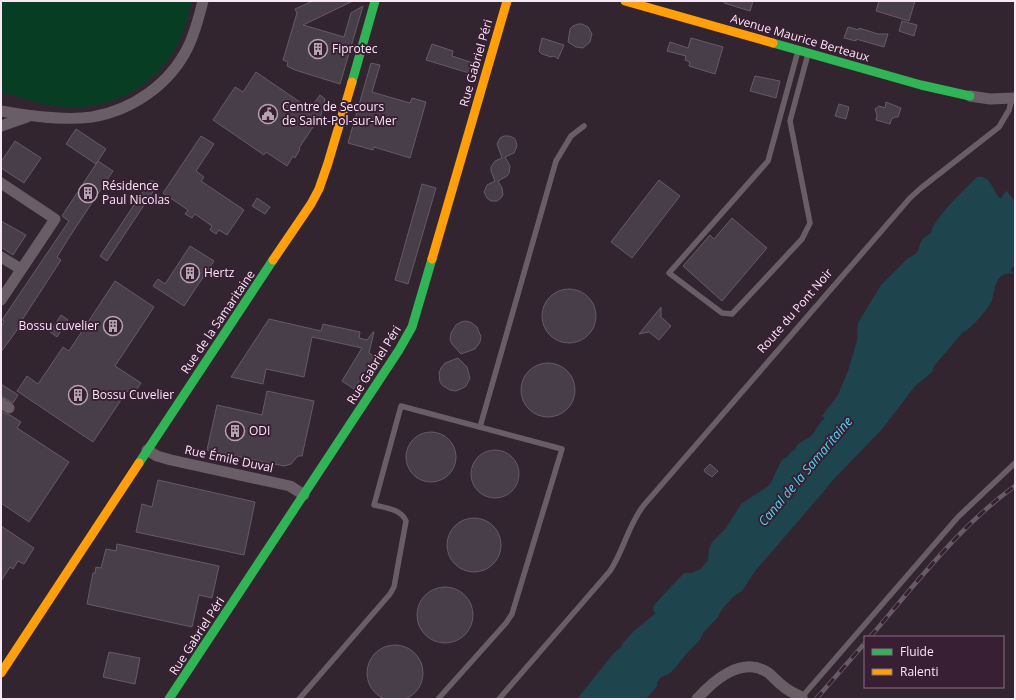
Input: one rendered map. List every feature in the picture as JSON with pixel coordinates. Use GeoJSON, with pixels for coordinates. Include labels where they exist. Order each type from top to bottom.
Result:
{"type":"FeatureCollection","features":[{"type":"Feature","properties":{"kind":"street"},"geometry":{"type":"LineString","coordinates":[[1,111],[34,116],[71,118],[91,117],[132,104],[147,95],[166,79],[185,54],[194,34],[203,1]]}},
{"type":"Feature","properties":{"kind":"street","name":"Rue de la Samaritaine"},"geometry":{"type":"LineString","coordinates":[[1,672],[306,212],[319,189],[375,1]]}},
{"type":"Feature","properties":{"kind":"street","name":"Rue Gabriel Péri"},"geometry":{"type":"LineString","coordinates":[[169,699],[399,350],[414,322],[507,1]]}},
{"type":"Feature","properties":{"kind":"street","name":"Avenue Maurice Berteaux"},"geometry":{"type":"LineString","coordinates":[[625,1],[931,88],[970,96]]}},
{"type":"Feature","properties":{"kind":"street","name":"Route du Pont Noir"},"geometry":{"type":"LineString","coordinates":[[970,96],[1013,98]]}},
{"type":"Feature","properties":{"kind":"street"},"geometry":{"type":"LineString","coordinates":[[1,126],[34,116]]}},
{"type":"Feature","properties":{"kind":"street"},"geometry":{"type":"LineString","coordinates":[[1,183],[55,219],[1,300]]}},
{"type":"Feature","properties":{"kind":"street"},"geometry":{"type":"LineString","coordinates":[[1,257],[21,269]]}},
{"type":"Feature","properties":{"kind":"street","name":"Rue Émile Duval"},"geometry":{"type":"LineString","coordinates":[[147,450],[157,456],[171,460],[290,486],[304,495]]}},
{"type":"Feature","properties":{"kind":"street"},"geometry":{"type":"LineString","coordinates":[[697,699],[708,688],[730,672],[744,668],[756,668],[766,671],[787,690],[801,698]]}},
{"type":"Feature","properties":{"kind":"lane"},"geometry":{"type":"LineString","coordinates":[[798,50],[768,161],[669,273],[722,313],[732,314],[802,239],[810,223],[790,122],[809,53]]}},
{"type":"Feature","properties":{"kind":"lane","name":"Route du Pont Noir"},"geometry":{"type":"LineString","coordinates":[[498,699],[606,577],[617,560],[631,526],[644,505],[910,198],[999,127],[1009,110],[1013,98]]}},
{"type":"Feature","properties":{"kind":"lane"},"geometry":{"type":"LineString","coordinates":[[480,427],[556,161],[571,136],[584,126]]}},
{"type":"Feature","properties":{"kind":"lane"},"geometry":{"type":"LineString","coordinates":[[299,699],[390,594],[394,587],[406,521],[399,512],[374,505],[401,406],[562,449],[512,614],[506,623],[438,699]]}},
{"type":"Feature","properties":{"kind":"lane"},"geometry":{"type":"LineString","coordinates":[[801,698],[958,517],[1015,463]]}},
{"type":"Feature","properties":{"kind":"green space"},"geometry":{"type":"Polygon","coordinates":[[[1,1],[192,1],[179,42],[157,73],[143,85],[110,101],[92,106],[73,107],[47,105],[1,92],[1,1]]]}},
{"type":"Feature","properties":{"kind":"water","name":"Canal de la Samaritaine"},"geometry":{"type":"Polygon","coordinates":[[[977,177],[982,177],[989,181],[1001,199],[1007,191],[1015,201],[1015,265],[1010,270],[1015,274],[1008,274],[1000,277],[992,300],[983,313],[963,332],[934,366],[932,372],[915,386],[883,428],[833,480],[755,571],[742,591],[735,595],[722,609],[718,617],[704,632],[699,641],[669,674],[661,677],[657,682],[657,686],[646,699],[577,699],[623,643],[635,630],[655,614],[653,608],[655,604],[684,573],[692,573],[701,569],[708,560],[709,549],[712,542],[726,528],[741,504],[767,487],[771,483],[783,459],[795,450],[800,443],[813,434],[825,418],[822,416],[838,395],[848,371],[857,341],[858,323],[881,285],[908,258],[917,252],[921,242],[931,233],[937,220],[977,177]]]}},
{"type":"Feature","properties":{"kind":"building","name":"Fiprotec"},"geometry":{"type":"Polygon","coordinates":[[[313,1],[353,1],[303,25],[344,37],[351,13],[363,6],[340,84],[295,70],[287,66],[288,62],[283,60],[297,13],[295,9],[313,1]]]}},
{"type":"Feature","properties":{"kind":"building"},"geometry":{"type":"Polygon","coordinates":[[[725,1],[753,1],[750,11],[724,3],[725,1]]]}},
{"type":"Feature","properties":{"kind":"building"},"geometry":{"type":"Polygon","coordinates":[[[879,1],[915,1],[909,21],[876,11],[879,1]]]}},
{"type":"Feature","properties":{"kind":"building"},"geometry":{"type":"Polygon","coordinates":[[[902,21],[917,25],[914,36],[899,31],[902,21]]]}},
{"type":"Feature","properties":{"kind":"building"},"geometry":{"type":"Polygon","coordinates":[[[578,24],[588,27],[592,34],[590,42],[583,48],[576,47],[568,42],[570,29],[578,24]]]}},
{"type":"Feature","properties":{"kind":"building"},"geometry":{"type":"Polygon","coordinates":[[[848,27],[859,30],[859,28],[878,34],[888,34],[884,47],[856,39],[856,41],[844,38],[848,27]]]}},
{"type":"Feature","properties":{"kind":"building"},"geometry":{"type":"Polygon","coordinates":[[[542,38],[564,45],[558,59],[554,56],[551,57],[542,54],[539,51],[542,38]]]}},
{"type":"Feature","properties":{"kind":"building"},"geometry":{"type":"Polygon","coordinates":[[[691,38],[723,47],[715,74],[689,66],[690,62],[685,60],[686,56],[667,51],[670,42],[688,48],[691,38]]]}},
{"type":"Feature","properties":{"kind":"building"},"geometry":{"type":"Polygon","coordinates":[[[432,44],[453,51],[452,56],[473,63],[469,73],[426,60],[432,44]]]}},
{"type":"Feature","properties":{"kind":"building"},"geometry":{"type":"Polygon","coordinates":[[[371,63],[380,65],[372,92],[410,103],[412,98],[426,102],[410,158],[374,147],[373,150],[348,143],[371,63]]]}},
{"type":"Feature","properties":{"kind":"building"},"geometry":{"type":"Polygon","coordinates":[[[256,72],[310,109],[320,95],[325,99],[321,115],[299,148],[300,149],[295,158],[293,156],[287,166],[266,152],[264,155],[213,120],[235,87],[243,92],[256,72]]]}},
{"type":"Feature","properties":{"kind":"building"},"geometry":{"type":"Polygon","coordinates":[[[755,76],[780,81],[776,98],[750,91],[755,76]]]}},
{"type":"Feature","properties":{"kind":"building"},"geometry":{"type":"Polygon","coordinates":[[[886,102],[901,108],[898,117],[892,118],[890,124],[876,120],[877,115],[875,109],[879,106],[885,108],[886,102]]]}},
{"type":"Feature","properties":{"kind":"building"},"geometry":{"type":"Polygon","coordinates":[[[839,104],[849,107],[846,119],[835,116],[839,104]]]}},
{"type":"Feature","properties":{"kind":"building"},"geometry":{"type":"Polygon","coordinates":[[[76,129],[106,149],[96,164],[66,144],[76,129]]]}},
{"type":"Feature","properties":{"kind":"building"},"geometry":{"type":"Polygon","coordinates":[[[201,136],[214,144],[196,171],[204,177],[201,181],[244,210],[227,235],[219,230],[216,234],[210,230],[212,226],[195,214],[192,218],[185,214],[188,210],[163,193],[201,136]]]}},
{"type":"Feature","properties":{"kind":"building"},"geometry":{"type":"Polygon","coordinates":[[[504,136],[514,138],[517,146],[514,153],[505,157],[510,166],[509,173],[507,176],[498,181],[502,188],[503,195],[497,201],[491,201],[487,198],[484,192],[487,185],[495,181],[491,167],[495,161],[502,158],[497,144],[500,138],[504,136]]]}},
{"type":"Feature","properties":{"kind":"building"},"geometry":{"type":"Polygon","coordinates":[[[15,141],[41,158],[24,183],[1,168],[1,162],[15,141]]]}},
{"type":"Feature","properties":{"kind":"building"},"geometry":{"type":"Polygon","coordinates":[[[98,161],[113,171],[57,257],[61,260],[17,330],[1,352],[1,327],[4,321],[2,320],[69,221],[62,216],[98,161]]]}},
{"type":"Feature","properties":{"kind":"building"},"geometry":{"type":"Polygon","coordinates":[[[659,180],[680,196],[632,258],[611,242],[659,180]]]}},
{"type":"Feature","properties":{"kind":"building"},"geometry":{"type":"Polygon","coordinates":[[[150,181],[158,184],[107,261],[100,256],[150,181]]]}},
{"type":"Feature","properties":{"kind":"building"},"geometry":{"type":"Polygon","coordinates":[[[422,184],[436,188],[408,284],[395,280],[422,184]]]}},
{"type":"Feature","properties":{"kind":"building"},"geometry":{"type":"Polygon","coordinates":[[[257,198],[270,207],[265,214],[252,206],[257,198]]]}},
{"type":"Feature","properties":{"kind":"building"},"geometry":{"type":"Polygon","coordinates":[[[732,218],[767,248],[722,301],[683,266],[710,235],[714,239],[732,218]]]}},
{"type":"Feature","properties":{"kind":"building"},"geometry":{"type":"Polygon","coordinates":[[[1,221],[26,235],[13,255],[1,247],[1,221]]]}},
{"type":"Feature","properties":{"kind":"building","name":"Hertz"},"geometry":{"type":"Polygon","coordinates":[[[190,246],[214,261],[184,306],[153,286],[158,279],[165,284],[190,246]]]}},
{"type":"Feature","properties":{"kind":"building"},"geometry":{"type":"Polygon","coordinates":[[[115,281],[154,307],[115,366],[141,383],[133,395],[127,391],[93,442],[17,391],[27,376],[38,384],[63,347],[69,351],[115,281]]]}},
{"type":"Feature","properties":{"kind":"building"},"geometry":{"type":"Polygon","coordinates":[[[564,289],[574,289],[584,293],[592,301],[596,311],[596,321],[592,331],[584,339],[574,343],[564,343],[554,339],[546,331],[542,321],[542,311],[546,301],[554,293],[564,289]]]}},
{"type":"Feature","properties":{"kind":"building"},"geometry":{"type":"Polygon","coordinates":[[[661,307],[661,317],[671,326],[659,340],[649,332],[639,334],[661,307]]]}},
{"type":"Feature","properties":{"kind":"building"},"geometry":{"type":"Polygon","coordinates":[[[61,315],[68,320],[57,337],[50,332],[61,315]]]}},
{"type":"Feature","properties":{"kind":"building"},"geometry":{"type":"Polygon","coordinates":[[[269,319],[321,331],[323,324],[360,332],[359,338],[367,340],[374,332],[369,353],[375,357],[354,389],[342,381],[362,348],[312,337],[304,377],[266,369],[263,384],[231,377],[269,319]]]}},
{"type":"Feature","properties":{"kind":"building"},"geometry":{"type":"Polygon","coordinates":[[[466,321],[477,327],[481,337],[480,342],[475,349],[461,354],[450,340],[451,333],[456,325],[466,321]]]}},
{"type":"Feature","properties":{"kind":"building"},"geometry":{"type":"Polygon","coordinates":[[[458,358],[467,367],[470,378],[466,386],[456,391],[450,390],[443,386],[440,382],[439,373],[445,363],[458,358]]]}},
{"type":"Feature","properties":{"kind":"building"},"geometry":{"type":"Polygon","coordinates":[[[543,363],[553,363],[563,367],[571,375],[575,385],[575,395],[571,405],[563,413],[553,417],[543,417],[533,413],[525,405],[521,395],[521,385],[525,375],[533,367],[543,363]]]}},
{"type":"Feature","properties":{"kind":"building"},"geometry":{"type":"Polygon","coordinates":[[[1,384],[18,395],[13,403],[1,396],[1,384]]]}},
{"type":"Feature","properties":{"kind":"building"},"geometry":{"type":"Polygon","coordinates":[[[267,391],[314,401],[302,456],[298,456],[291,464],[284,466],[207,450],[217,405],[262,415],[267,391]]]}},
{"type":"Feature","properties":{"kind":"building"},"geometry":{"type":"Polygon","coordinates":[[[1,411],[21,422],[17,428],[69,462],[29,522],[1,503],[1,411]]]}},
{"type":"Feature","properties":{"kind":"building"},"geometry":{"type":"Polygon","coordinates":[[[431,432],[440,434],[451,443],[456,457],[454,466],[445,477],[431,482],[422,480],[411,471],[406,457],[408,448],[417,437],[431,432]]]}},
{"type":"Feature","properties":{"kind":"building"},"geometry":{"type":"Polygon","coordinates":[[[495,450],[504,452],[512,457],[517,465],[519,474],[517,483],[512,491],[504,496],[495,498],[486,496],[478,491],[473,483],[471,474],[473,465],[478,457],[486,452],[495,450]]]}},
{"type":"Feature","properties":{"kind":"building"},"geometry":{"type":"Polygon","coordinates":[[[710,464],[718,471],[712,477],[704,470],[710,464]]]}},
{"type":"Feature","properties":{"kind":"building"},"geometry":{"type":"Polygon","coordinates":[[[158,480],[255,502],[244,555],[136,532],[142,504],[152,507],[158,480]]]}},
{"type":"Feature","properties":{"kind":"building"},"geometry":{"type":"Polygon","coordinates":[[[469,518],[479,518],[489,522],[497,530],[501,540],[501,550],[497,560],[489,568],[479,572],[469,572],[459,568],[451,560],[447,550],[447,540],[451,530],[459,522],[469,518]]]}},
{"type":"Feature","properties":{"kind":"building"},"geometry":{"type":"Polygon","coordinates":[[[1,526],[34,548],[24,564],[18,561],[13,569],[10,567],[1,581],[1,526]]]}},
{"type":"Feature","properties":{"kind":"building"},"geometry":{"type":"Polygon","coordinates":[[[117,544],[219,566],[212,598],[199,595],[192,627],[87,604],[93,573],[95,573],[96,567],[101,568],[106,549],[116,551],[117,544]]]}},
{"type":"Feature","properties":{"kind":"building"},"geometry":{"type":"Polygon","coordinates":[[[445,587],[456,589],[465,595],[471,604],[473,615],[471,626],[465,635],[456,641],[445,643],[434,641],[425,635],[419,626],[417,615],[419,604],[425,595],[434,589],[445,587]]]}},
{"type":"Feature","properties":{"kind":"building"},"geometry":{"type":"Polygon","coordinates":[[[395,645],[406,647],[415,653],[421,662],[423,673],[421,684],[415,693],[406,699],[395,701],[384,699],[375,693],[369,684],[367,673],[369,662],[375,653],[384,647],[395,645]]]}},
{"type":"Feature","properties":{"kind":"building"},"geometry":{"type":"Polygon","coordinates":[[[109,652],[140,658],[135,684],[103,677],[109,652]]]}},
{"type":"Feature","properties":{"kind":"railway"},"geometry":{"type":"LineString","coordinates":[[871,636],[956,538],[975,519],[1015,486]]}},
{"type":"Feature","properties":{"kind":"railway"},"geometry":{"type":"LineString","coordinates":[[816,699],[864,644]]}},
{"type":"Feature","properties":{"kind":"traffic: fast"},"geometry":{"type":"LineString","coordinates":[[352,82],[375,1]]}},
{"type":"Feature","properties":{"kind":"traffic: fast"},"geometry":{"type":"LineString","coordinates":[[773,43],[921,85],[970,96]]}},
{"type":"Feature","properties":{"kind":"traffic: fast"},"geometry":{"type":"LineString","coordinates":[[169,699],[399,350],[412,327],[432,259]]}},
{"type":"Feature","properties":{"kind":"traffic: fast"},"geometry":{"type":"LineString","coordinates":[[139,463],[273,260]]}},
{"type":"Feature","properties":{"kind":"traffic: slow"},"geometry":{"type":"LineString","coordinates":[[432,259],[507,1]]}},
{"type":"Feature","properties":{"kind":"traffic: slow"},"geometry":{"type":"LineString","coordinates":[[625,1],[773,43]]}},
{"type":"Feature","properties":{"kind":"traffic: slow"},"geometry":{"type":"LineString","coordinates":[[273,260],[311,204],[319,189],[352,82]]}},
{"type":"Feature","properties":{"kind":"traffic: slow"},"geometry":{"type":"LineString","coordinates":[[1,673],[139,463]]}},
{"type":"Feature","properties":{"kind":"place","name":"Fiprotec"},"geometry":{"type":"Point","coordinates":[318,49]}},
{"type":"Feature","properties":{"kind":"place","name":"Centre de Secours de Saint-Pol-sur-Mer"},"geometry":{"type":"Point","coordinates":[268,114]}},
{"type":"Feature","properties":{"kind":"place","name":"Résidence Paul Nicolas"},"geometry":{"type":"Point","coordinates":[88,193]}},
{"type":"Feature","properties":{"kind":"place","name":"Hertz"},"geometry":{"type":"Point","coordinates":[190,273]}},
{"type":"Feature","properties":{"kind":"place","name":"Bossu cuvelier"},"geometry":{"type":"Point","coordinates":[113,326]}},
{"type":"Feature","properties":{"kind":"place","name":"Bossu Cuvelier"},"geometry":{"type":"Point","coordinates":[78,395]}},
{"type":"Feature","properties":{"kind":"place","name":"ODI"},"geometry":{"type":"Point","coordinates":[235,431]}}]}
